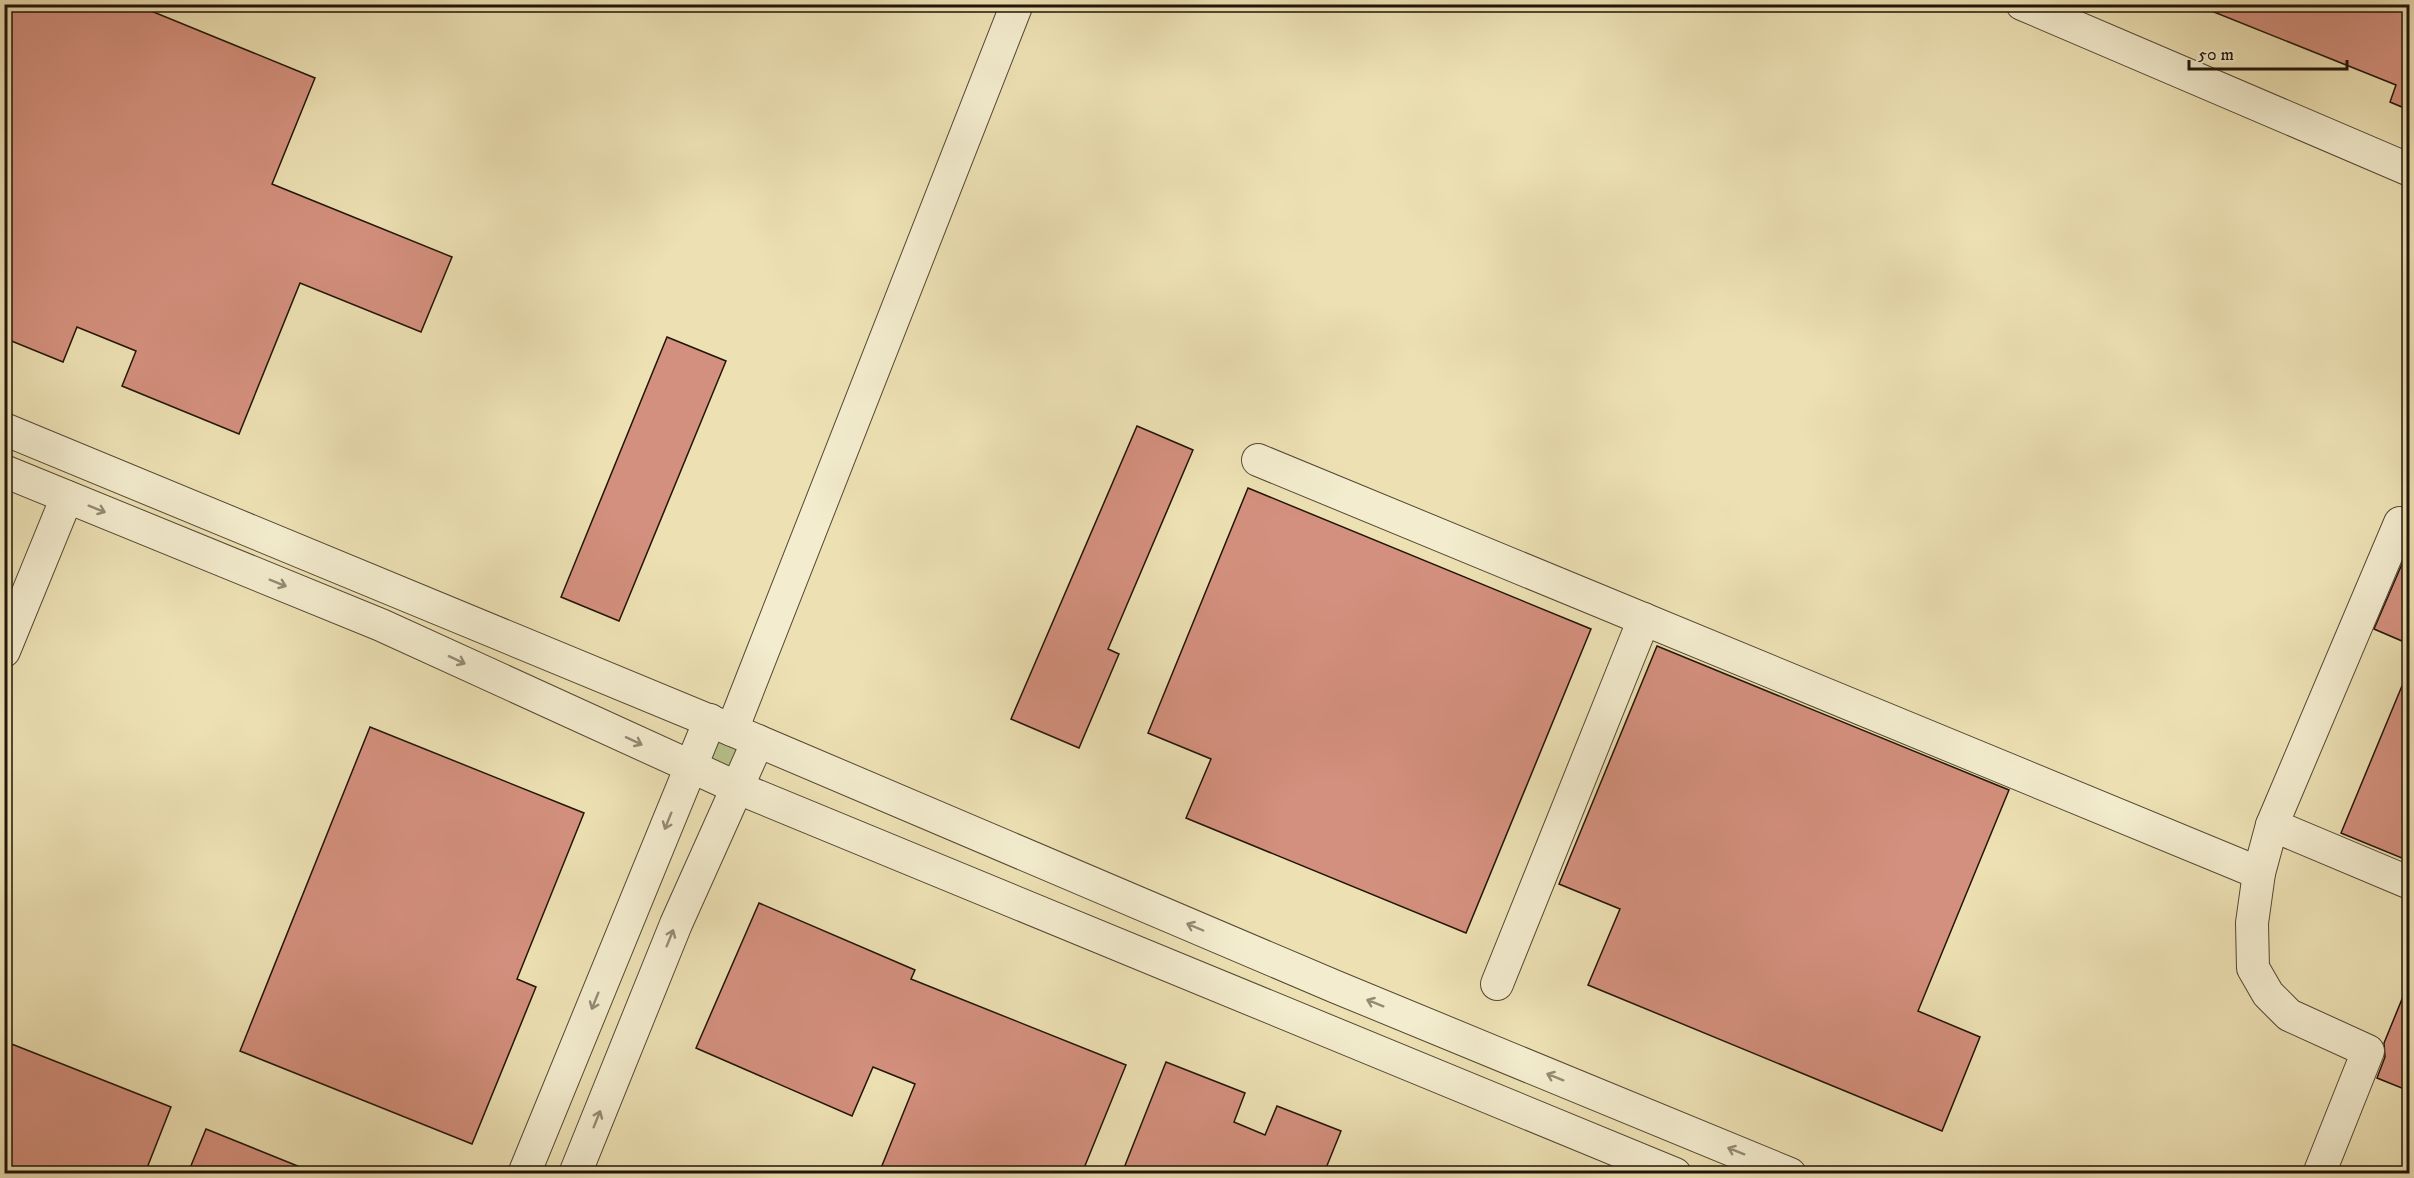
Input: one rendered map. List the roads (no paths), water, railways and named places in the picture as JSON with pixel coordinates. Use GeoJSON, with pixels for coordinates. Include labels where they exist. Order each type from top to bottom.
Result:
{"type":"FeatureCollection","features":[{"type":"Feature","properties":{"kind":"street"},"geometry":{"type":"LineString","coordinates":[[575,1173],[676,924],[738,788],[733,730],[1017,4]]}},
{"type":"Feature","properties":{"kind":"street"},"geometry":{"type":"LineString","coordinates":[[2022,4],[2409,170]]}},
{"type":"Feature","properties":{"kind":"street"},"geometry":{"type":"LineString","coordinates":[[4,429],[733,730],[1336,987],[1790,1173]]}},
{"type":"Feature","properties":{"kind":"street"},"geometry":{"type":"LineString","coordinates":[[1258,460],[2259,873]]}},
{"type":"Feature","properties":{"kind":"street"},"geometry":{"type":"LineString","coordinates":[[4,471],[381,625],[738,788],[1675,1173]]}},
{"type":"Feature","properties":{"kind":"street"},"geometry":{"type":"LineString","coordinates":[[4,651],[67,497]]}},
{"type":"Feature","properties":{"kind":"street"},"geometry":{"type":"LineString","coordinates":[[2319,1173],[2368,1051],[2289,1015],[2268,994],[2253,968],[2252,923],[2259,873],[2272,825],[2400,523],[2409,527]]}},
{"type":"Feature","properties":{"kind":"street"},"geometry":{"type":"LineString","coordinates":[[1497,984],[1644,619]]}},
{"type":"Feature","properties":{"kind":"street"},"geometry":{"type":"LineString","coordinates":[[524,1173],[690,767],[733,730]]}},
{"type":"Feature","properties":{"kind":"street"},"geometry":{"type":"LineString","coordinates":[[2272,825],[2409,882]]}},
{"type":"Feature","properties":{"kind":"street"},"geometry":{"type":"LineString","coordinates":[[1319,1028],[1336,987]]}}]}
